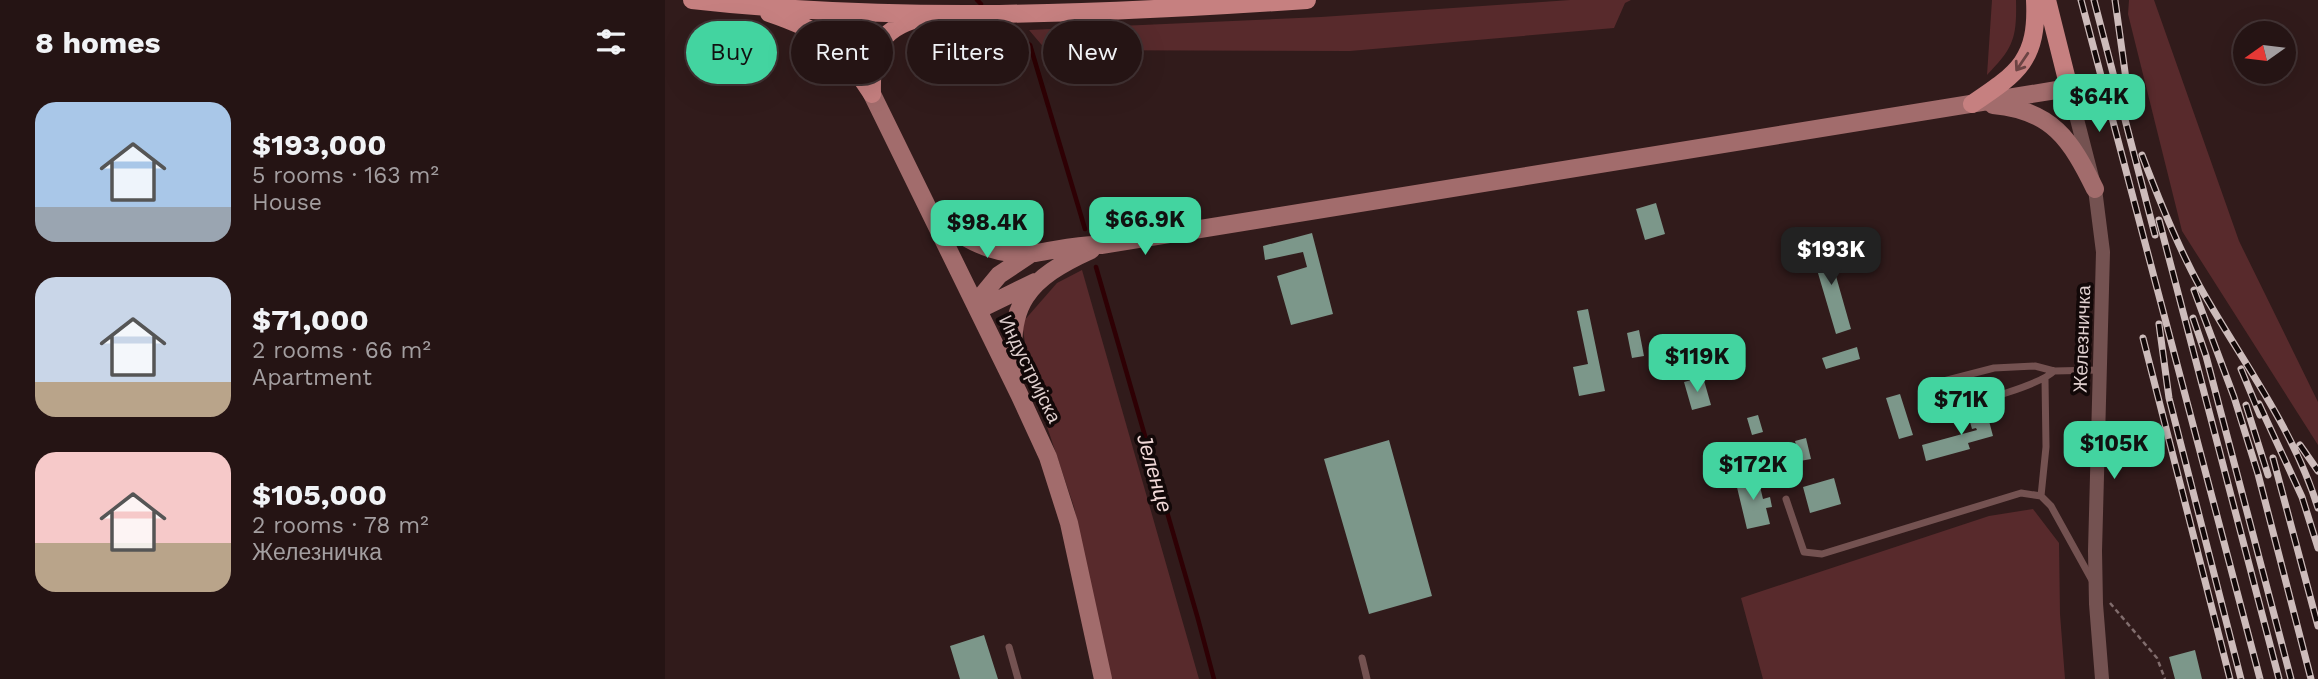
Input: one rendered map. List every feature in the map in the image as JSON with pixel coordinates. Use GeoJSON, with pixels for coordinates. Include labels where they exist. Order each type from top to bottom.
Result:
{"type":"FeatureCollection","features":[{"type":"Feature","properties":{"kind":"main road"},"geometry":{"type":"LineString","coordinates":[[692,0],[750,6],[934,14],[1105,12],[1307,0]]}},
{"type":"Feature","properties":{"kind":"main road"},"geometry":{"type":"LineString","coordinates":[[1972,104],[2007,80],[2024,61],[2035,30],[2035,0]]}},
{"type":"Feature","properties":{"kind":"main road"},"geometry":{"type":"LineString","coordinates":[[931,214],[955,233],[979,246],[1004,252],[1032,253],[1089,244],[1101,245],[2069,88],[2047,0]]}},
{"type":"Feature","properties":{"kind":"main road"},"geometry":{"type":"LineString","coordinates":[[750,6],[806,26],[833,43],[854,65],[872,94]]}},
{"type":"Feature","properties":{"kind":"main road"},"geometry":{"type":"LineString","coordinates":[[872,94],[872,65],[883,40],[901,24],[934,14]]}},
{"type":"Feature","properties":{"kind":"main road","name":"Индустријска"},"geometry":{"type":"LineString","coordinates":[[872,94],[1048,457],[1064,503],[1103,679]]}},
{"type":"Feature","properties":{"kind":"main road"},"geometry":{"type":"LineString","coordinates":[[1972,104],[2018,109],[2052,126],[2074,149],[2095,188]]}},
{"type":"Feature","properties":{"kind":"main road"},"geometry":{"type":"LineString","coordinates":[[977,307],[1037,281],[1062,264],[1101,245]]}},
{"type":"Feature","properties":{"kind":"main road"},"geometry":{"type":"LineString","coordinates":[[977,307],[999,275],[1032,253]]}},
{"type":"Feature","properties":{"kind":"main road"},"geometry":{"type":"LineString","coordinates":[[1019,394],[1013,359],[1014,329],[1023,301],[1037,281]]}},
{"type":"Feature","properties":{"kind":"street","name":"Железничка"},"geometry":{"type":"LineString","coordinates":[[2069,88],[2095,188],[2103,252],[2095,586],[2102,679]]}},
{"type":"Feature","properties":{"kind":"lane"},"geometry":{"type":"LineString","coordinates":[[2054,371],[2045,379],[1956,406],[1940,405],[1936,383],[1994,368],[2035,366],[2054,371],[2100,370]]}},
{"type":"Feature","properties":{"kind":"lane"},"geometry":{"type":"LineString","coordinates":[[2041,496],[2046,447],[2045,379]]}},
{"type":"Feature","properties":{"kind":"lane"},"geometry":{"type":"LineString","coordinates":[[1786,499],[1804,552],[1822,554],[2021,493],[2041,496],[2051,506],[2095,586]]}},
{"type":"Feature","properties":{"kind":"lane"},"geometry":{"type":"LineString","coordinates":[[1009,647],[1018,679]]}},
{"type":"Feature","properties":{"kind":"lane"},"geometry":{"type":"LineString","coordinates":[[1362,658],[1367,679]]}},
{"type":"Feature","properties":{"kind":"path"},"geometry":{"type":"LineString","coordinates":[[2095,586],[2157,658],[2165,679]]}},
{"type":"Feature","properties":{"kind":"shaded area"},"geometry":{"type":"Polygon","coordinates":[[[1570,0],[1631,0],[1625,3],[1614,28],[1350,51],[1142,50],[1142,25],[1321,17],[1570,0]]]}},
{"type":"Feature","properties":{"kind":"shaded area"},"geometry":{"type":"Polygon","coordinates":[[[1992,0],[2016,0],[2016,24],[2008,50],[1987,75],[1992,0]]]}},
{"type":"Feature","properties":{"kind":"shaded area"},"geometry":{"type":"Polygon","coordinates":[[[2129,0],[2154,0],[2239,241],[2318,402],[2318,445],[2182,231],[2128,14],[2129,0]]]}},
{"type":"Feature","properties":{"kind":"shaded area"},"geometry":{"type":"Polygon","coordinates":[[[1043,29],[1043,46],[1029,30],[1043,29]]]}},
{"type":"Feature","properties":{"kind":"shaded area"},"geometry":{"type":"Polygon","coordinates":[[[1082,270],[1199,679],[1110,679],[1074,507],[1030,376],[1022,323],[1057,283],[1082,270]]]}},
{"type":"Feature","properties":{"kind":"shaded area"},"geometry":{"type":"Polygon","coordinates":[[[2033,509],[2059,543],[2060,614],[2065,679],[1763,679],[1741,598],[1989,516],[2033,509]]]}},
{"type":"Feature","properties":{"kind":"building"},"geometry":{"type":"Polygon","coordinates":[[[1656,203],[1665,234],[1645,240],[1636,209],[1656,203]]]}},
{"type":"Feature","properties":{"kind":"building"},"geometry":{"type":"Polygon","coordinates":[[[1312,233],[1333,314],[1291,325],[1277,276],[1307,267],[1303,252],[1265,260],[1263,246],[1312,233]]]}},
{"type":"Feature","properties":{"kind":"building"},"geometry":{"type":"Polygon","coordinates":[[[1826,241],[1851,329],[1836,334],[1810,246],[1826,241]]]}},
{"type":"Feature","properties":{"kind":"building"},"geometry":{"type":"Polygon","coordinates":[[[1588,309],[1605,391],[1579,396],[1573,367],[1588,364],[1577,311],[1588,309]]]}},
{"type":"Feature","properties":{"kind":"building"},"geometry":{"type":"Polygon","coordinates":[[[1639,330],[1644,356],[1632,358],[1627,333],[1639,330]]]}},
{"type":"Feature","properties":{"kind":"building"},"geometry":{"type":"Polygon","coordinates":[[[1857,347],[1860,359],[1826,369],[1822,358],[1857,347]]]}},
{"type":"Feature","properties":{"kind":"building"},"geometry":{"type":"Polygon","coordinates":[[[1703,377],[1711,405],[1692,410],[1684,382],[1703,377]]]}},
{"type":"Feature","properties":{"kind":"building"},"geometry":{"type":"Polygon","coordinates":[[[1900,394],[1913,435],[1899,439],[1886,398],[1900,394]]]}},
{"type":"Feature","properties":{"kind":"building"},"geometry":{"type":"Polygon","coordinates":[[[1985,406],[1993,436],[1968,443],[1970,449],[1926,461],[1922,445],[1977,430],[1972,429],[1967,411],[1985,406]]]}},
{"type":"Feature","properties":{"kind":"building"},"geometry":{"type":"Polygon","coordinates":[[[1758,415],[1763,432],[1752,435],[1747,418],[1758,415]]]}},
{"type":"Feature","properties":{"kind":"building"},"geometry":{"type":"Polygon","coordinates":[[[1806,438],[1811,459],[1800,461],[1795,441],[1806,438]]]}},
{"type":"Feature","properties":{"kind":"building"},"geometry":{"type":"Polygon","coordinates":[[[1389,440],[1432,596],[1369,614],[1324,459],[1389,440]]]}},
{"type":"Feature","properties":{"kind":"building"},"geometry":{"type":"Polygon","coordinates":[[[1757,474],[1763,499],[1770,497],[1772,507],[1766,508],[1770,524],[1747,529],[1735,479],[1757,474]]]}},
{"type":"Feature","properties":{"kind":"building"},"geometry":{"type":"Polygon","coordinates":[[[1834,478],[1841,504],[1810,513],[1803,487],[1834,478]]]}},
{"type":"Feature","properties":{"kind":"building"},"geometry":{"type":"Polygon","coordinates":[[[984,635],[998,679],[960,679],[950,646],[984,635]]]}},
{"type":"Feature","properties":{"kind":"building"},"geometry":{"type":"Polygon","coordinates":[[[2195,650],[2202,679],[2175,679],[2169,657],[2195,650]]]}},
{"type":"Feature","properties":{"kind":"waterway","name":"Јеленце"},"geometry":{"type":"LineString","coordinates":[[977,0],[981,4]]}},
{"type":"Feature","properties":{"kind":"waterway","name":"Јеленце"},"geometry":{"type":"LineString","coordinates":[[1029,44],[1085,229]]}},
{"type":"Feature","properties":{"kind":"waterway","name":"Јеленце"},"geometry":{"type":"LineString","coordinates":[[1096,267],[1214,679]]}},
{"type":"Feature","properties":{"kind":"railway"},"geometry":{"type":"LineString","coordinates":[[2081,0],[2260,679]]}},
{"type":"Feature","properties":{"kind":"railway"},"geometry":{"type":"LineString","coordinates":[[2094,0],[2155,235]]}},
{"type":"Feature","properties":{"kind":"railway"},"geometry":{"type":"LineString","coordinates":[[2115,0],[2133,111]]}},
{"type":"Feature","properties":{"kind":"railway"},"geometry":{"type":"LineString","coordinates":[[2142,155],[2192,271],[2295,450],[2318,508]]}},
{"type":"Feature","properties":{"kind":"railway"},"geometry":{"type":"LineString","coordinates":[[2159,220],[2279,679]]}},
{"type":"Feature","properties":{"kind":"railway"},"geometry":{"type":"LineString","coordinates":[[2194,290],[2234,397],[2258,474],[2311,679]]}},
{"type":"Feature","properties":{"kind":"railway"},"geometry":{"type":"LineString","coordinates":[[2193,318],[2206,356],[2291,679]]}},
{"type":"Feature","properties":{"kind":"railway"},"geometry":{"type":"LineString","coordinates":[[2159,324],[2169,398],[2241,679]]}},
{"type":"Feature","properties":{"kind":"railway"},"geometry":{"type":"LineString","coordinates":[[2143,338],[2230,679]]}},
{"type":"Feature","properties":{"kind":"railway"},"geometry":{"type":"LineString","coordinates":[[2241,369],[2260,415]]}},
{"type":"Feature","properties":{"kind":"railway"},"geometry":{"type":"LineString","coordinates":[[2259,404],[2302,497],[2318,548]]}},
{"type":"Feature","properties":{"kind":"railway"},"geometry":{"type":"LineString","coordinates":[[2246,405],[2268,475]]}},
{"type":"Feature","properties":{"kind":"railway"},"geometry":{"type":"LineString","coordinates":[[2300,445],[2318,471]]}},
{"type":"Feature","properties":{"kind":"railway"},"geometry":{"type":"LineString","coordinates":[[2273,458],[2318,626]]}}]}
